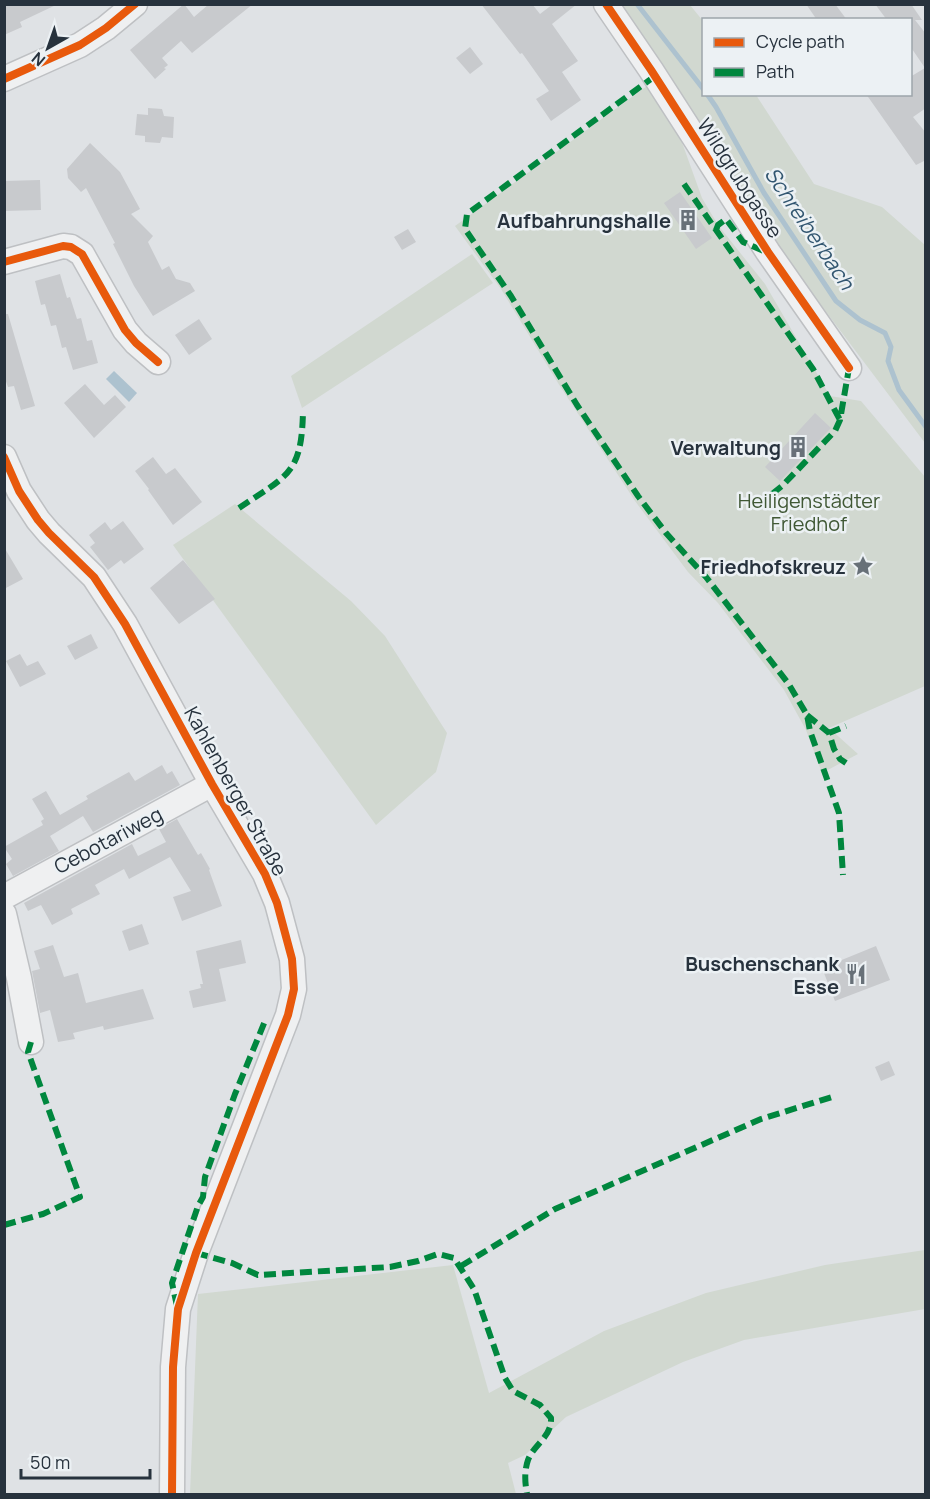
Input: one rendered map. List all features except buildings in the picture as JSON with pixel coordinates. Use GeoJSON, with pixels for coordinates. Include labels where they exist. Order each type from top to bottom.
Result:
{"type":"FeatureCollection","features":[{"type":"Feature","properties":{"kind":"street"},"geometry":{"type":"LineString","coordinates":[[4,79],[80,45],[106,28],[135,4]]}},
{"type":"Feature","properties":{"kind":"street","name":"Wildgrubgasse"},"geometry":{"type":"LineString","coordinates":[[606,4],[768,252],[849,368]]}},
{"type":"Feature","properties":{"kind":"street"},"geometry":{"type":"LineString","coordinates":[[4,262],[63,246],[78,249],[124,330],[158,362]]}},
{"type":"Feature","properties":{"kind":"street","name":"Kahlenberger Straße"},"geometry":{"type":"LineString","coordinates":[[4,457],[19,491],[38,520],[94,577],[143,654],[212,784],[265,874],[277,903],[292,959],[294,989],[280,1038],[196,1252],[178,1309],[172,1367],[172,1494]]}},
{"type":"Feature","properties":{"kind":"street","name":"Cebotariweg"},"geometry":{"type":"LineString","coordinates":[[4,897],[212,784]]}},
{"type":"Feature","properties":{"kind":"street"},"geometry":{"type":"LineString","coordinates":[[4,914],[31,1042]]}},
{"type":"Feature","properties":{"kind":"green space"},"geometry":{"type":"Polygon","coordinates":[[[621,5],[690,5],[702,20],[702,96],[757,96],[814,184],[882,207],[925,245],[925,443],[796,272],[621,5]]]}},
{"type":"Feature","properties":{"kind":"green space","name":"Heiligenstädter Friedhof"},"geometry":{"type":"Polygon","coordinates":[[[647,86],[675,123],[702,198],[718,225],[765,284],[830,396],[861,401],[925,477],[925,686],[829,728],[858,754],[822,773],[806,730],[784,690],[718,603],[688,572],[635,501],[558,383],[501,289],[455,226],[647,86]]]}},
{"type":"Feature","properties":{"kind":"green space"},"geometry":{"type":"Polygon","coordinates":[[[472,254],[493,283],[302,408],[291,376],[472,254]]]}},
{"type":"Feature","properties":{"kind":"green space"},"geometry":{"type":"Polygon","coordinates":[[[235,504],[351,601],[385,636],[447,733],[436,772],[376,825],[173,545],[235,504]]]}},
{"type":"Feature","properties":{"kind":"green space"},"geometry":{"type":"Polygon","coordinates":[[[925,1250],[925,1309],[744,1340],[683,1362],[566,1417],[525,1455],[508,1463],[516,1494],[190,1494],[198,1294],[453,1265],[489,1393],[604,1331],[706,1293],[825,1265],[925,1250]]]}},
{"type":"Feature","properties":{"kind":"water"},"geometry":{"type":"Polygon","coordinates":[[[114,371],[137,393],[129,402],[106,379],[114,371]]]}},
{"type":"Feature","properties":{"kind":"waterway","name":"Schreiberbach"},"geometry":{"type":"LineString","coordinates":[[637,4],[702,87]]}},
{"type":"Feature","properties":{"kind":"waterway","name":"Schreiberbach"},"geometry":{"type":"LineString","coordinates":[[708,96],[764,193],[836,301],[860,320],[885,333],[891,347],[888,361],[899,390],[926,427]]}},
{"type":"Feature","properties":{"kind":"marked path"},"geometry":{"type":"LineString","coordinates":[[655,76],[467,214],[465,229],[511,296],[577,405],[638,496],[666,533],[706,577],[788,683],[807,715],[810,731],[839,813],[843,875]]}},
{"type":"Feature","properties":{"kind":"marked path"},"geometry":{"type":"LineString","coordinates":[[684,184],[813,369],[840,420]]}},
{"type":"Feature","properties":{"kind":"marked path"},"geometry":{"type":"LineString","coordinates":[[716,230],[718,225],[726,219],[743,242],[766,252]]}},
{"type":"Feature","properties":{"kind":"marked path"},"geometry":{"type":"LineString","coordinates":[[772,494],[835,431],[840,420],[849,368]]}},
{"type":"Feature","properties":{"kind":"marked path"},"geometry":{"type":"LineString","coordinates":[[239,508],[270,488],[289,471],[299,448],[303,410]]}},
{"type":"Feature","properties":{"kind":"marked path"},"geometry":{"type":"LineString","coordinates":[[807,715],[829,733],[834,749],[840,759],[846,763]]}},
{"type":"Feature","properties":{"kind":"marked path"},"geometry":{"type":"LineString","coordinates":[[829,733],[846,726]]}},
{"type":"Feature","properties":{"kind":"marked path"},"geometry":{"type":"LineString","coordinates":[[177,1306],[172,1283],[203,1197],[205,1177],[265,1021]]}},
{"type":"Feature","properties":{"kind":"marked path"},"geometry":{"type":"LineString","coordinates":[[4,1225],[43,1214],[80,1197],[28,1052],[31,1042]]}},
{"type":"Feature","properties":{"kind":"marked path"},"geometry":{"type":"LineString","coordinates":[[461,1266],[555,1209],[761,1119],[832,1097]]}},
{"type":"Feature","properties":{"kind":"marked path"},"geometry":{"type":"LineString","coordinates":[[196,1253],[232,1263],[258,1275],[390,1267],[438,1254],[454,1258],[474,1289],[505,1378],[513,1391],[540,1405],[551,1418],[549,1430],[528,1460],[525,1477],[527,1494]]}},
{"type":"Feature","properties":{"kind":"cycle path"},"geometry":{"type":"LineString","coordinates":[[4,79],[80,45],[106,28],[135,4]]}},
{"type":"Feature","properties":{"kind":"cycle path"},"geometry":{"type":"LineString","coordinates":[[606,4],[768,252],[849,368]]}},
{"type":"Feature","properties":{"kind":"cycle path"},"geometry":{"type":"LineString","coordinates":[[4,262],[63,246],[71,247],[82,254],[125,330],[158,362]]}},
{"type":"Feature","properties":{"kind":"cycle path"},"geometry":{"type":"LineString","coordinates":[[4,457],[19,491],[38,520],[94,577],[125,624],[212,784],[265,874],[277,903],[292,959],[294,989],[288,1015],[196,1253],[178,1309],[173,1367],[172,1494]]}},
{"type":"Feature","properties":{"kind":"place","name":"Aufbahrungshalle"},"geometry":{"type":"Point","coordinates":[688,220]}},
{"type":"Feature","properties":{"kind":"place","name":"Verwaltung"},"geometry":{"type":"Point","coordinates":[798,447]}},
{"type":"Feature","properties":{"kind":"place","name":"Friedhofskreuz"},"geometry":{"type":"Point","coordinates":[863,566]}},
{"type":"Feature","properties":{"kind":"place","name":"Buschenschank Esse"},"geometry":{"type":"Point","coordinates":[856,974]}}]}
